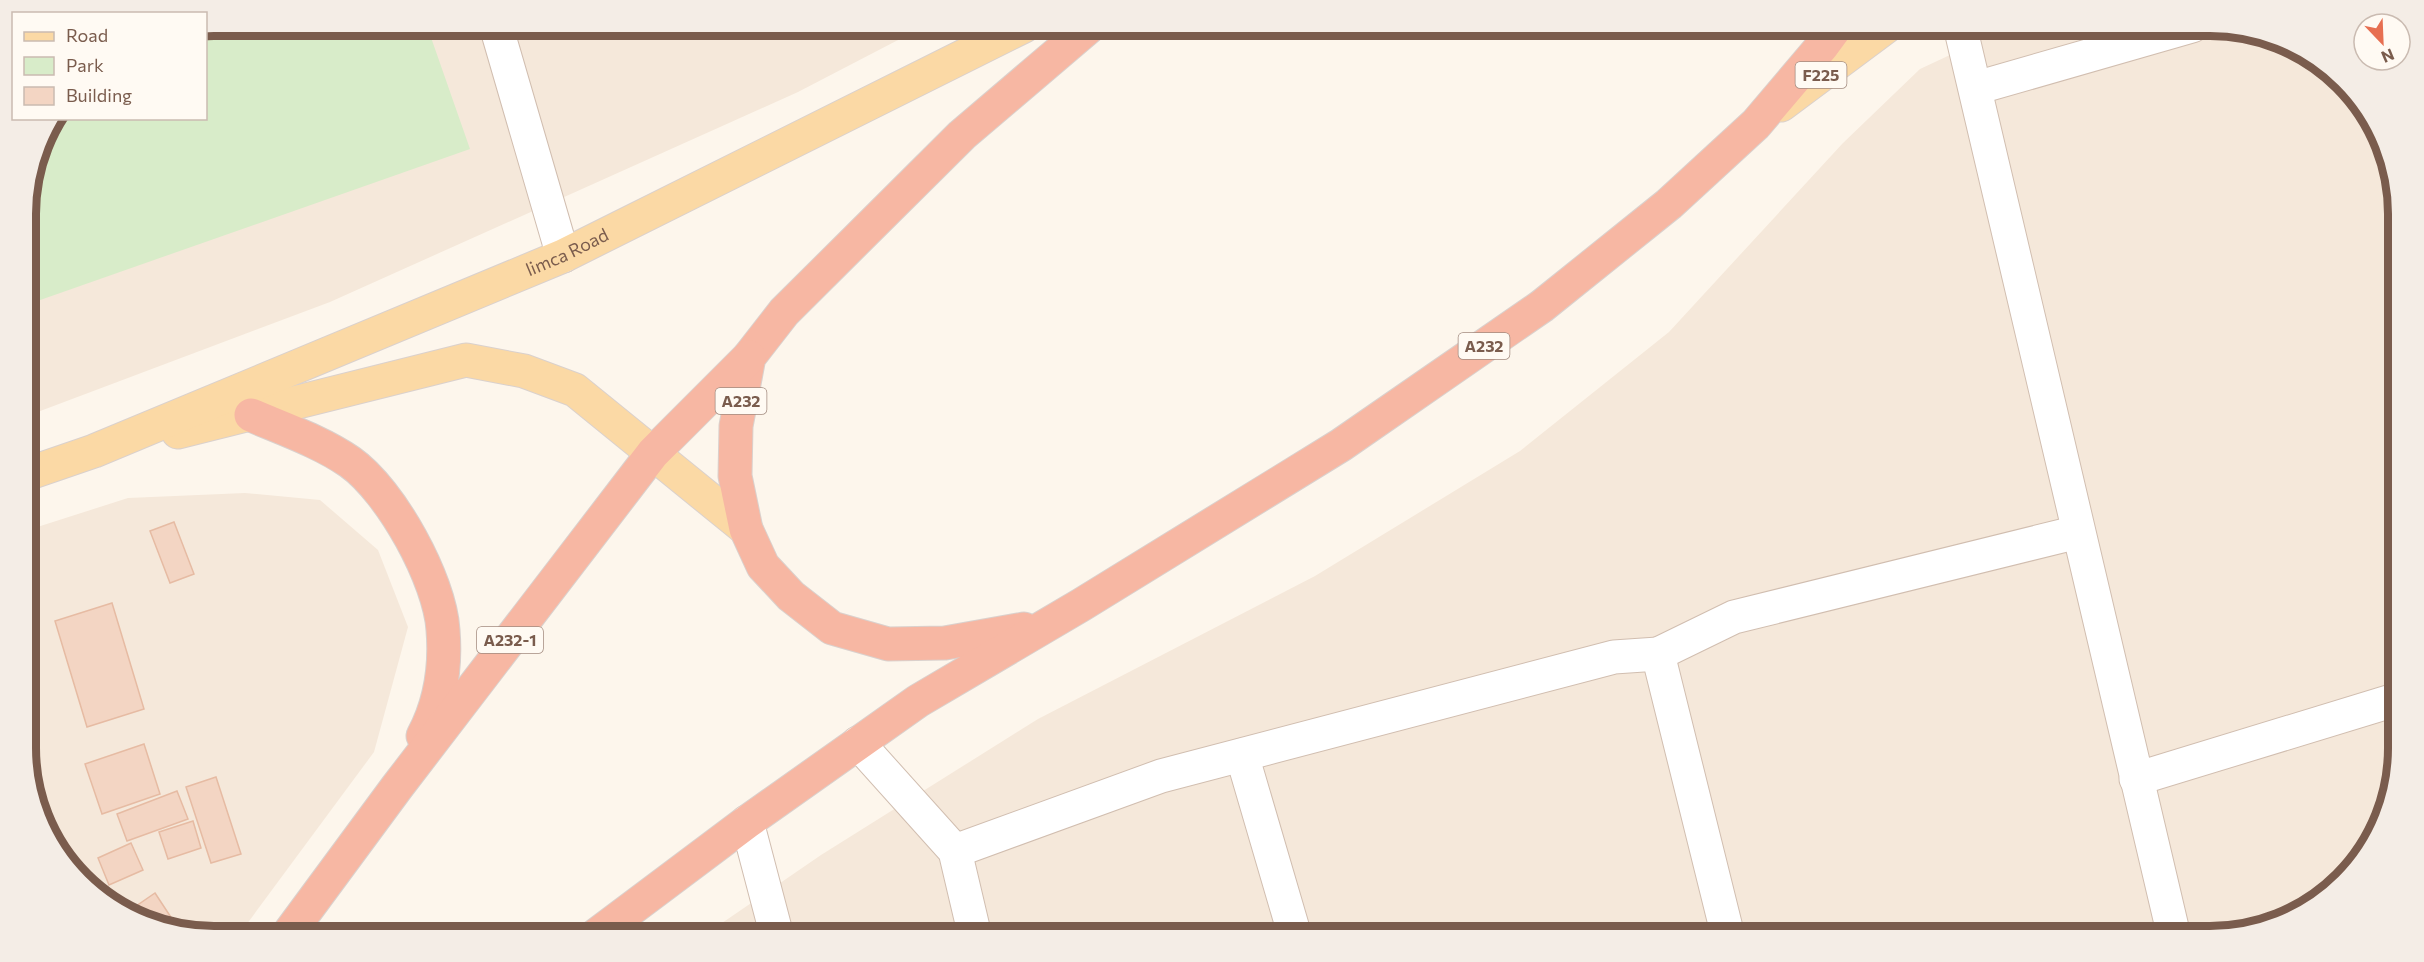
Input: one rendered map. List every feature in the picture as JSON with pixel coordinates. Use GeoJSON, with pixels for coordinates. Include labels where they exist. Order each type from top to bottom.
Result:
{"type":"FeatureCollection","features":[{"type":"Feature","properties":{"kind":"highway","name":"A232"},"geometry":{"type":"LineString","coordinates":[[1078,36],[962,135],[784,312],[749,357],[736,426],[735,466],[746,529],[763,566],[791,596],[832,628],[888,644],[945,643],[994,636],[1031,627],[1081,605],[1341,445],[1542,306],[1669,204],[1756,124],[1830,36]]}},
{"type":"Feature","properties":{"kind":"highway","name":"A232-1"},"geometry":{"type":"LineString","coordinates":[[294,926],[397,787],[653,453],[749,357]]}},
{"type":"Feature","properties":{"kind":"highway"},"geometry":{"type":"LineString","coordinates":[[251,415],[303,437],[350,462],[383,494],[406,531],[429,577],[444,628],[443,669],[434,716],[397,787]]}},
{"type":"Feature","properties":{"kind":"highway"},"geometry":{"type":"LineString","coordinates":[[608,926],[747,822],[918,701],[1081,605]]}},
{"type":"Feature","properties":{"kind":"main road","name":"limca Road"},"geometry":{"type":"LineString","coordinates":[[36,471],[94,451],[563,256],[1004,36]]}},
{"type":"Feature","properties":{"kind":"main road","name":"F225"},"geometry":{"type":"LineString","coordinates":[[1756,124],[1874,36]]}},
{"type":"Feature","properties":{"kind":"main road","name":"limca Road"},"geometry":{"type":"LineString","coordinates":[[94,451],[251,415],[466,360],[524,371],[575,390],[746,529]]}},
{"type":"Feature","properties":{"kind":"street"},"geometry":{"type":"LineString","coordinates":[[499,36],[563,256]]}},
{"type":"Feature","properties":{"kind":"street"},"geometry":{"type":"LineString","coordinates":[[1963,36],[2172,926]]}},
{"type":"Feature","properties":{"kind":"street"},"geometry":{"type":"LineString","coordinates":[[1976,88],[2157,36]]}},
{"type":"Feature","properties":{"kind":"street"},"geometry":{"type":"LineString","coordinates":[[955,851],[1161,776],[1614,657],[1658,654],[1734,617],[2078,532]]}},
{"type":"Feature","properties":{"kind":"street"},"geometry":{"type":"LineString","coordinates":[[1658,654],[1726,926]]}},
{"type":"Feature","properties":{"kind":"street"},"geometry":{"type":"LineString","coordinates":[[2136,779],[2388,702]]}},
{"type":"Feature","properties":{"kind":"street"},"geometry":{"type":"LineString","coordinates":[[858,743],[955,851],[973,926]]}},
{"type":"Feature","properties":{"kind":"street"},"geometry":{"type":"LineString","coordinates":[[1242,755],[1292,926]]}},
{"type":"Feature","properties":{"kind":"street"},"geometry":{"type":"LineString","coordinates":[[747,822],[774,926]]}},
{"type":"Feature","properties":{"kind":"shaded area"},"geometry":{"type":"Polygon","coordinates":[[[906,36],[798,92],[330,302],[36,413],[36,202],[42,168],[54,135],[63,120],[207,120],[207,37],[906,36]]]}},
{"type":"Feature","properties":{"kind":"shaded area"},"geometry":{"type":"Polygon","coordinates":[[[1991,36],[2210,36],[2245,39],[2289,54],[2309,66],[2336,88],[2364,125],[2382,168],[2388,214],[2388,748],[2385,783],[2370,827],[2358,847],[2336,874],[2318,889],[2299,902],[2267,917],[2222,926],[718,926],[821,855],[1038,719],[1315,576],[1520,451],[1669,332],[1843,143],[1920,69],[1991,36]]]}},
{"type":"Feature","properties":{"kind":"shaded area"},"geometry":{"type":"Polygon","coordinates":[[[245,493],[320,500],[378,550],[408,627],[374,752],[245,926],[214,926],[168,920],[135,908],[115,896],[80,865],[66,847],[45,805],[39,783],[36,748],[36,527],[128,498],[245,493]]]}},
{"type":"Feature","properties":{"kind":"green space"},"geometry":{"type":"Polygon","coordinates":[[[430,36],[470,149],[36,301],[36,202],[42,168],[54,135],[63,120],[207,120],[207,37],[430,36]]]}},
{"type":"Feature","properties":{"kind":"building"},"geometry":{"type":"Polygon","coordinates":[[[174,522],[194,574],[170,583],[150,531],[174,522]]]}},
{"type":"Feature","properties":{"kind":"building"},"geometry":{"type":"Polygon","coordinates":[[[112,603],[144,709],[87,727],[55,621],[112,603]]]}},
{"type":"Feature","properties":{"kind":"building"},"geometry":{"type":"Polygon","coordinates":[[[144,744],[160,794],[102,814],[85,764],[144,744]]]}},
{"type":"Feature","properties":{"kind":"building"},"geometry":{"type":"Polygon","coordinates":[[[216,777],[241,854],[211,863],[186,787],[216,777]]]}},
{"type":"Feature","properties":{"kind":"building"},"geometry":{"type":"Polygon","coordinates":[[[177,791],[188,819],[127,841],[117,814],[177,791]]]}},
{"type":"Feature","properties":{"kind":"building"},"geometry":{"type":"Polygon","coordinates":[[[193,821],[201,848],[168,859],[159,832],[193,821]]]}},
{"type":"Feature","properties":{"kind":"building"},"geometry":{"type":"Polygon","coordinates":[[[131,843],[143,870],[109,885],[98,858],[131,843]]]}},
{"type":"Feature","properties":{"kind":"building"},"geometry":{"type":"Polygon","coordinates":[[[155,893],[173,921],[157,917],[134,907],[155,893]]]}}]}
